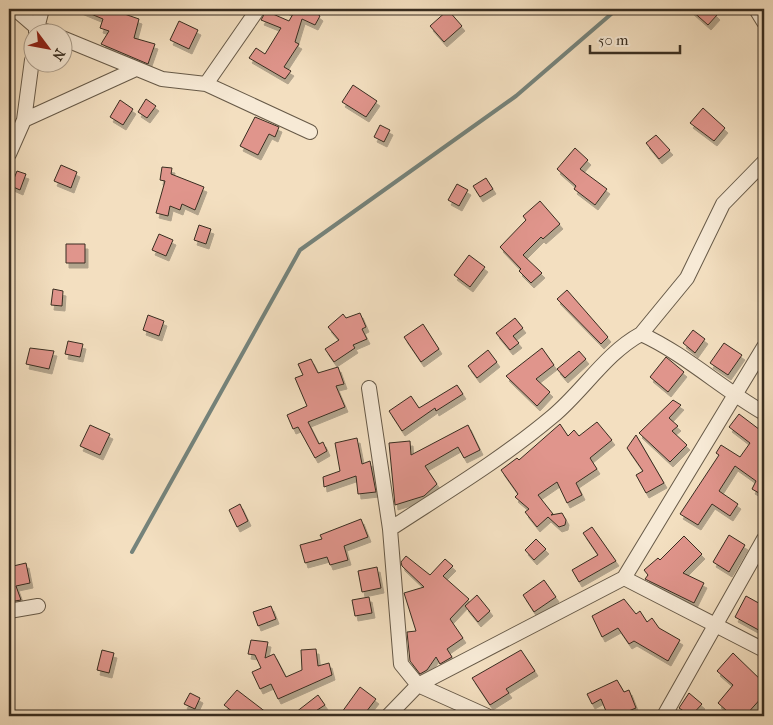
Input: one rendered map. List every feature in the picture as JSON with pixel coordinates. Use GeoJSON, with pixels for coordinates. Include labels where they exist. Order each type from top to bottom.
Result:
{"type":"FeatureCollection","features":[{"type":"Feature","properties":{"kind":"street"},"geometry":{"type":"LineString","coordinates":[[15,9],[30,22]]}},
{"type":"Feature","properties":{"kind":"street"},"geometry":{"type":"LineString","coordinates":[[41,22],[42,9]]}},
{"type":"Feature","properties":{"kind":"street"},"geometry":{"type":"LineString","coordinates":[[206,84],[258,9]]}},
{"type":"Feature","properties":{"kind":"street"},"geometry":{"type":"LineString","coordinates":[[756,9],[764,22]]}},
{"type":"Feature","properties":{"kind":"street"},"geometry":{"type":"LineString","coordinates":[[72,42],[162,79],[206,84],[310,132]]}},
{"type":"Feature","properties":{"kind":"street"},"geometry":{"type":"LineString","coordinates":[[24,120],[136,69]]}},
{"type":"Feature","properties":{"kind":"street"},"geometry":{"type":"LineString","coordinates":[[9,154],[24,120],[30,72]]}},
{"type":"Feature","properties":{"kind":"street"},"geometry":{"type":"LineString","coordinates":[[390,529],[524,440],[570,402],[626,342],[641,334],[687,278],[723,204],[764,162]]}},
{"type":"Feature","properties":{"kind":"street"},"geometry":{"type":"LineString","coordinates":[[641,334],[656,341],[735,396],[764,413]]}},
{"type":"Feature","properties":{"kind":"street"},"geometry":{"type":"LineString","coordinates":[[388,716],[418,685],[624,578],[764,347]]}},
{"type":"Feature","properties":{"kind":"street"},"geometry":{"type":"LineString","coordinates":[[369,388],[390,529],[401,664],[418,685],[487,716]]}},
{"type":"Feature","properties":{"kind":"street"},"geometry":{"type":"LineString","coordinates":[[664,716],[718,625],[764,539]]}},
{"type":"Feature","properties":{"kind":"street"},"geometry":{"type":"LineString","coordinates":[[624,578],[764,650]]}},
{"type":"Feature","properties":{"kind":"street"},"geometry":{"type":"LineString","coordinates":[[9,611],[38,606]]}},
{"type":"Feature","properties":{"kind":"building"},"geometry":{"type":"Polygon","coordinates":[[[79,9],[110,9],[139,19],[134,38],[155,44],[148,64],[101,44],[109,31],[100,28],[103,19],[79,9]]]}},
{"type":"Feature","properties":{"kind":"building"},"geometry":{"type":"Polygon","coordinates":[[[285,9],[311,9],[320,16],[315,25],[302,19],[295,42],[299,44],[284,67],[291,71],[285,79],[249,58],[256,48],[265,54],[281,28],[261,20],[266,11],[289,21],[293,14],[285,9]]]}},
{"type":"Feature","properties":{"kind":"building"},"geometry":{"type":"Polygon","coordinates":[[[690,9],[711,9],[717,15],[708,25],[690,9]]]}},
{"type":"Feature","properties":{"kind":"building"},"geometry":{"type":"Polygon","coordinates":[[[448,10],[462,26],[444,42],[430,26],[448,10]]]}},
{"type":"Feature","properties":{"kind":"building"},"geometry":{"type":"Polygon","coordinates":[[[179,21],[198,30],[189,49],[170,40],[179,21]]]}},
{"type":"Feature","properties":{"kind":"building"},"geometry":{"type":"Polygon","coordinates":[[[353,85],[377,101],[366,117],[342,102],[353,85]]]}},
{"type":"Feature","properties":{"kind":"building"},"geometry":{"type":"Polygon","coordinates":[[[146,99],[156,106],[147,118],[138,112],[146,99]]]}},
{"type":"Feature","properties":{"kind":"building"},"geometry":{"type":"Polygon","coordinates":[[[120,100],[133,109],[123,125],[110,117],[120,100]]]}},
{"type":"Feature","properties":{"kind":"building"},"geometry":{"type":"Polygon","coordinates":[[[703,108],[725,128],[714,141],[690,123],[703,108]]]}},
{"type":"Feature","properties":{"kind":"building"},"geometry":{"type":"Polygon","coordinates":[[[255,117],[279,127],[275,137],[269,134],[258,155],[240,146],[255,117]]]}},
{"type":"Feature","properties":{"kind":"building"},"geometry":{"type":"Polygon","coordinates":[[[380,125],[390,130],[384,142],[374,137],[380,125]]]}},
{"type":"Feature","properties":{"kind":"building"},"geometry":{"type":"Polygon","coordinates":[[[656,135],[670,150],[659,159],[646,143],[656,135]]]}},
{"type":"Feature","properties":{"kind":"building"},"geometry":{"type":"Polygon","coordinates":[[[575,148],[588,160],[580,169],[607,189],[595,205],[574,189],[576,186],[557,169],[575,148]]]}},
{"type":"Feature","properties":{"kind":"building"},"geometry":{"type":"Polygon","coordinates":[[[61,165],[77,172],[71,188],[54,181],[61,165]]]}},
{"type":"Feature","properties":{"kind":"building"},"geometry":{"type":"Polygon","coordinates":[[[162,167],[172,168],[171,174],[204,187],[195,210],[182,204],[180,210],[170,206],[168,216],[156,213],[165,181],[160,180],[162,167]]]}},
{"type":"Feature","properties":{"kind":"building"},"geometry":{"type":"Polygon","coordinates":[[[17,171],[26,174],[20,190],[11,186],[17,171]]]}},
{"type":"Feature","properties":{"kind":"building"},"geometry":{"type":"Polygon","coordinates":[[[486,178],[493,189],[480,197],[473,186],[486,178]]]}},
{"type":"Feature","properties":{"kind":"building"},"geometry":{"type":"Polygon","coordinates":[[[457,184],[468,190],[459,206],[448,200],[457,184]]]}},
{"type":"Feature","properties":{"kind":"building"},"geometry":{"type":"Polygon","coordinates":[[[540,201],[560,224],[543,239],[541,237],[523,255],[542,273],[531,283],[519,271],[521,269],[500,247],[526,220],[523,216],[540,201]]]}},
{"type":"Feature","properties":{"kind":"building"},"geometry":{"type":"Polygon","coordinates":[[[199,225],[211,229],[206,244],[194,240],[199,225]]]}},
{"type":"Feature","properties":{"kind":"building"},"geometry":{"type":"Polygon","coordinates":[[[159,234],[173,240],[166,256],[152,250],[159,234]]]}},
{"type":"Feature","properties":{"kind":"building"},"geometry":{"type":"Polygon","coordinates":[[[66,244],[85,244],[85,263],[66,263],[66,244]]]}},
{"type":"Feature","properties":{"kind":"building"},"geometry":{"type":"Polygon","coordinates":[[[469,255],[485,267],[470,287],[454,275],[469,255]]]}},
{"type":"Feature","properties":{"kind":"building"},"geometry":{"type":"Polygon","coordinates":[[[53,289],[63,291],[62,306],[51,305],[53,289]]]}},
{"type":"Feature","properties":{"kind":"building"},"geometry":{"type":"Polygon","coordinates":[[[567,290],[608,337],[601,344],[557,299],[567,290]]]}},
{"type":"Feature","properties":{"kind":"building"},"geometry":{"type":"Polygon","coordinates":[[[360,313],[366,327],[362,329],[367,339],[353,345],[355,348],[334,362],[325,349],[339,340],[328,327],[343,314],[346,318],[360,313]]]}},
{"type":"Feature","properties":{"kind":"building"},"geometry":{"type":"Polygon","coordinates":[[[148,315],[164,321],[159,336],[143,330],[148,315]]]}},
{"type":"Feature","properties":{"kind":"building"},"geometry":{"type":"Polygon","coordinates":[[[515,318],[523,328],[513,336],[519,343],[510,350],[496,333],[515,318]]]}},
{"type":"Feature","properties":{"kind":"building"},"geometry":{"type":"Polygon","coordinates":[[[423,324],[439,349],[421,362],[404,337],[423,324]]]}},
{"type":"Feature","properties":{"kind":"building"},"geometry":{"type":"Polygon","coordinates":[[[693,330],[705,339],[695,353],[683,343],[693,330]]]}},
{"type":"Feature","properties":{"kind":"building"},"geometry":{"type":"Polygon","coordinates":[[[68,341],[83,344],[80,357],[65,354],[68,341]]]}},
{"type":"Feature","properties":{"kind":"building"},"geometry":{"type":"Polygon","coordinates":[[[724,343],[742,355],[728,375],[710,363],[724,343]]]}},
{"type":"Feature","properties":{"kind":"building"},"geometry":{"type":"Polygon","coordinates":[[[30,348],[54,351],[49,369],[26,364],[30,348]]]}},
{"type":"Feature","properties":{"kind":"building"},"geometry":{"type":"Polygon","coordinates":[[[542,348],[554,365],[536,379],[550,392],[537,406],[506,376],[542,348]]]}},
{"type":"Feature","properties":{"kind":"building"},"geometry":{"type":"Polygon","coordinates":[[[488,350],[497,362],[477,378],[468,366],[488,350]]]}},
{"type":"Feature","properties":{"kind":"building"},"geometry":{"type":"Polygon","coordinates":[[[579,351],[586,359],[565,378],[557,369],[579,351]]]}},
{"type":"Feature","properties":{"kind":"building"},"geometry":{"type":"Polygon","coordinates":[[[666,357],[684,372],[668,392],[650,377],[666,357]]]}},
{"type":"Feature","properties":{"kind":"building"},"geometry":{"type":"Polygon","coordinates":[[[311,359],[318,373],[338,367],[344,384],[336,386],[345,407],[308,422],[319,444],[323,442],[327,451],[315,458],[298,427],[293,429],[287,415],[307,406],[295,378],[303,375],[298,364],[311,359]]]}},
{"type":"Feature","properties":{"kind":"building"},"geometry":{"type":"Polygon","coordinates":[[[457,385],[463,394],[436,411],[435,408],[402,431],[389,411],[411,396],[419,408],[457,385]]]}},
{"type":"Feature","properties":{"kind":"building"},"geometry":{"type":"Polygon","coordinates":[[[673,400],[681,405],[669,418],[678,426],[672,431],[687,445],[670,462],[639,433],[673,400]]]}},
{"type":"Feature","properties":{"kind":"building"},"geometry":{"type":"Polygon","coordinates":[[[739,414],[764,433],[764,461],[760,466],[764,468],[764,496],[752,489],[756,481],[735,466],[719,491],[738,504],[730,516],[712,504],[698,525],[680,514],[719,455],[716,453],[721,445],[740,457],[750,443],[729,427],[739,414]]]}},
{"type":"Feature","properties":{"kind":"building"},"geometry":{"type":"Polygon","coordinates":[[[597,422],[612,440],[590,458],[597,469],[576,483],[582,495],[567,503],[557,482],[538,495],[553,514],[551,515],[562,513],[566,520],[565,525],[559,527],[548,517],[537,527],[525,512],[529,509],[515,497],[518,494],[501,470],[517,458],[519,460],[560,424],[568,436],[574,430],[579,436],[597,422]]]}},
{"type":"Feature","properties":{"kind":"building"},"geometry":{"type":"Polygon","coordinates":[[[90,425],[110,434],[100,455],[80,446],[90,425]]]}},
{"type":"Feature","properties":{"kind":"building"},"geometry":{"type":"Polygon","coordinates":[[[468,425],[480,450],[464,458],[458,447],[425,466],[437,484],[424,496],[395,505],[389,443],[410,441],[411,455],[468,425]]]}},
{"type":"Feature","properties":{"kind":"building"},"geometry":{"type":"Polygon","coordinates":[[[636,435],[664,483],[646,493],[636,475],[643,471],[627,448],[636,435]]]}},
{"type":"Feature","properties":{"kind":"building"},"geometry":{"type":"Polygon","coordinates":[[[357,438],[362,464],[370,461],[376,492],[358,494],[356,476],[324,487],[323,477],[340,471],[335,443],[357,438]]]}},
{"type":"Feature","properties":{"kind":"building"},"geometry":{"type":"Polygon","coordinates":[[[240,504],[248,521],[237,527],[229,510],[240,504]]]}},
{"type":"Feature","properties":{"kind":"building"},"geometry":{"type":"Polygon","coordinates":[[[361,519],[368,537],[344,546],[348,560],[330,565],[327,557],[305,563],[300,545],[322,539],[320,535],[361,519]]]}},
{"type":"Feature","properties":{"kind":"building"},"geometry":{"type":"Polygon","coordinates":[[[592,527],[616,561],[579,582],[572,570],[598,555],[583,533],[592,527]]]}},
{"type":"Feature","properties":{"kind":"building"},"geometry":{"type":"Polygon","coordinates":[[[729,535],[745,545],[729,572],[713,562],[729,535]]]}},
{"type":"Feature","properties":{"kind":"building"},"geometry":{"type":"Polygon","coordinates":[[[684,536],[702,554],[683,573],[704,583],[694,603],[645,579],[648,575],[644,570],[658,558],[660,560],[684,536]]]}},
{"type":"Feature","properties":{"kind":"building"},"geometry":{"type":"Polygon","coordinates":[[[536,539],[546,549],[534,560],[525,550],[536,539]]]}},
{"type":"Feature","properties":{"kind":"building"},"geometry":{"type":"Polygon","coordinates":[[[406,556],[430,575],[445,559],[453,566],[443,576],[469,599],[450,619],[463,638],[447,649],[452,657],[440,664],[436,657],[427,670],[420,674],[410,661],[407,632],[416,631],[404,593],[424,587],[402,566],[401,562],[406,556]]]}},
{"type":"Feature","properties":{"kind":"building"},"geometry":{"type":"Polygon","coordinates":[[[26,563],[30,583],[16,586],[21,600],[9,602],[9,567],[26,563]]]}},
{"type":"Feature","properties":{"kind":"building"},"geometry":{"type":"Polygon","coordinates":[[[377,567],[381,588],[362,592],[358,571],[377,567]]]}},
{"type":"Feature","properties":{"kind":"building"},"geometry":{"type":"Polygon","coordinates":[[[544,580],[556,597],[534,612],[523,595],[544,580]]]}},
{"type":"Feature","properties":{"kind":"building"},"geometry":{"type":"Polygon","coordinates":[[[477,595],[490,611],[478,622],[465,606],[477,595]]]}},
{"type":"Feature","properties":{"kind":"building"},"geometry":{"type":"Polygon","coordinates":[[[746,596],[764,606],[764,633],[735,617],[746,596]]]}},
{"type":"Feature","properties":{"kind":"building"},"geometry":{"type":"Polygon","coordinates":[[[369,597],[372,613],[355,616],[352,600],[369,597]]]}},
{"type":"Feature","properties":{"kind":"building"},"geometry":{"type":"Polygon","coordinates":[[[624,599],[636,614],[640,611],[647,622],[652,618],[659,628],[680,640],[668,661],[634,641],[629,644],[618,628],[602,637],[592,616],[624,599]]]}},
{"type":"Feature","properties":{"kind":"building"},"geometry":{"type":"Polygon","coordinates":[[[271,606],[276,619],[258,626],[253,612],[271,606]]]}},
{"type":"Feature","properties":{"kind":"building"},"geometry":{"type":"Polygon","coordinates":[[[251,640],[268,642],[265,658],[274,654],[286,677],[302,670],[301,650],[316,649],[318,666],[329,663],[332,675],[278,699],[271,684],[260,689],[252,672],[261,668],[255,655],[248,654],[251,640]]]}},
{"type":"Feature","properties":{"kind":"building"},"geometry":{"type":"Polygon","coordinates":[[[102,650],[114,653],[109,673],[97,670],[102,650]]]}},
{"type":"Feature","properties":{"kind":"building"},"geometry":{"type":"Polygon","coordinates":[[[521,650],[535,671],[506,689],[509,693],[490,705],[472,678],[521,650]]]}},
{"type":"Feature","properties":{"kind":"building"},"geometry":{"type":"Polygon","coordinates":[[[733,653],[764,683],[764,695],[745,716],[722,716],[727,711],[718,703],[733,685],[717,671],[733,653]]]}},
{"type":"Feature","properties":{"kind":"building"},"geometry":{"type":"Polygon","coordinates":[[[617,680],[624,692],[629,690],[636,708],[616,716],[608,716],[601,699],[592,704],[587,694],[617,680]]]}},
{"type":"Feature","properties":{"kind":"building"},"geometry":{"type":"Polygon","coordinates":[[[360,687],[376,699],[363,716],[348,716],[342,712],[360,687]]]}},
{"type":"Feature","properties":{"kind":"building"},"geometry":{"type":"Polygon","coordinates":[[[237,690],[271,716],[238,716],[224,705],[237,690]]]}},
{"type":"Feature","properties":{"kind":"building"},"geometry":{"type":"Polygon","coordinates":[[[190,693],[200,698],[195,709],[184,704],[190,693]]]}},
{"type":"Feature","properties":{"kind":"building"},"geometry":{"type":"Polygon","coordinates":[[[689,693],[702,704],[691,716],[679,708],[689,693]]]}},
{"type":"Feature","properties":{"kind":"building"},"geometry":{"type":"Polygon","coordinates":[[[318,695],[325,705],[308,716],[291,716],[318,695]]]}},
{"type":"Feature","properties":{"kind":"waterway"},"geometry":{"type":"LineString","coordinates":[[132,552],[300,250],[516,96],[617,9]]}}]}
